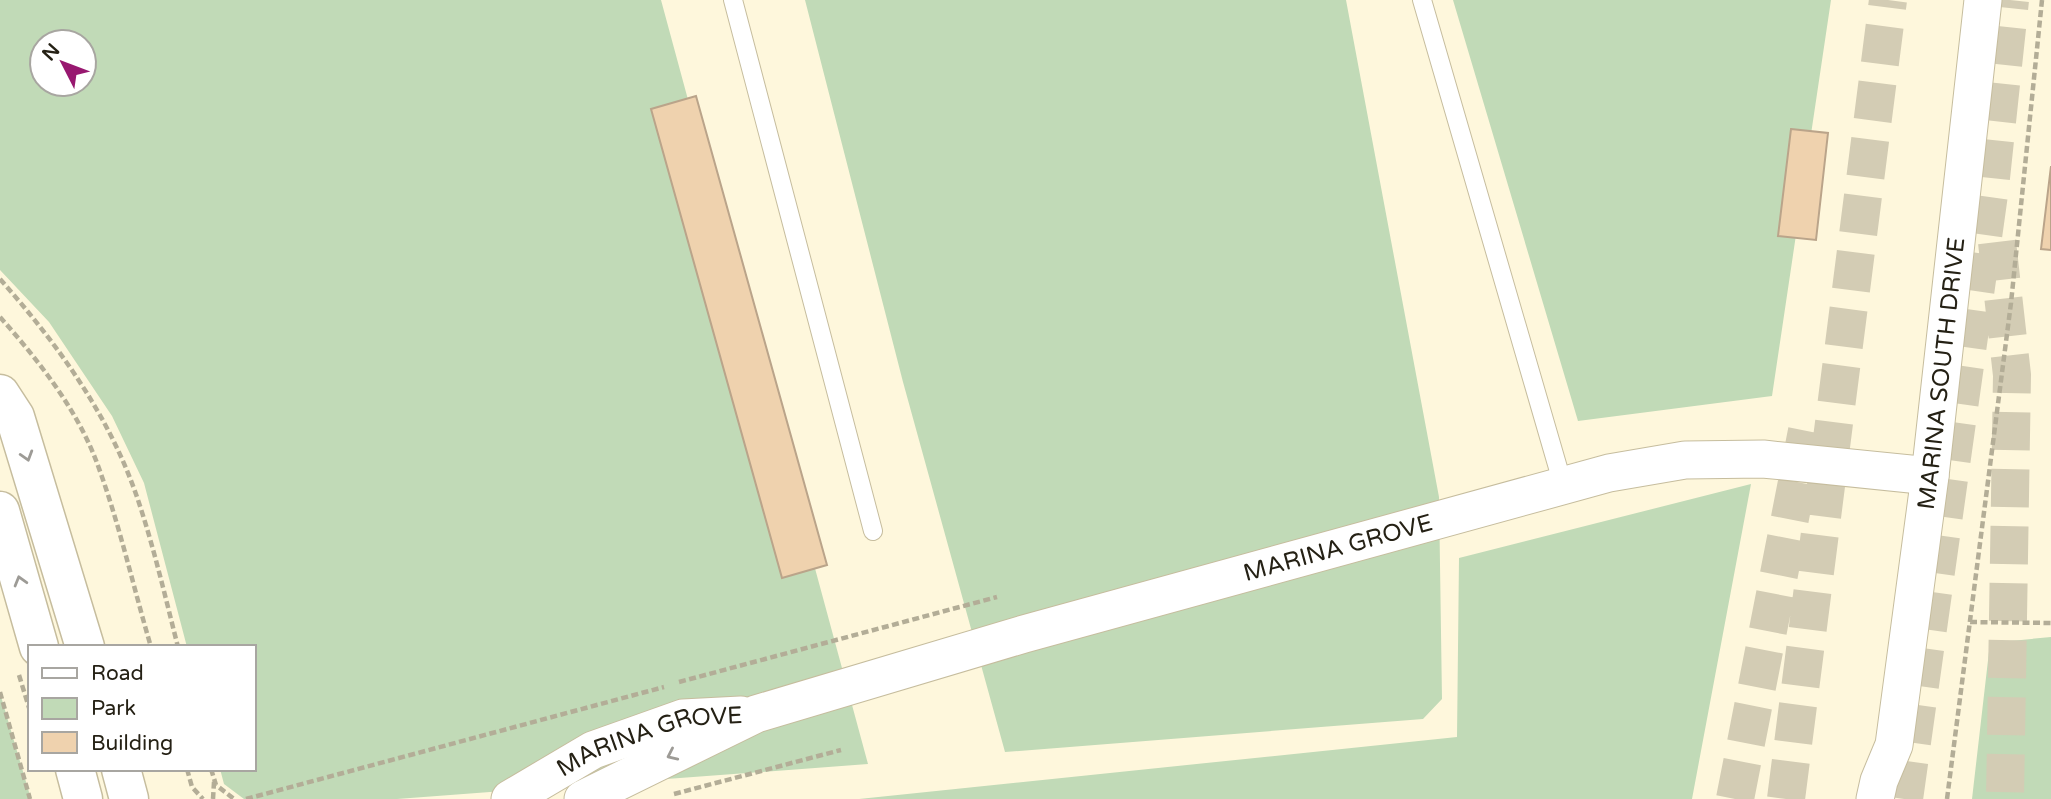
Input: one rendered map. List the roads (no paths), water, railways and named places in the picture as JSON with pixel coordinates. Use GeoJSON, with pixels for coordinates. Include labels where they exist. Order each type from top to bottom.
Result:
{"type":"FeatureCollection","features":[{"type":"Feature","properties":{"kind":"street","name":"MARINA SOUTH DRIVE"},"geometry":{"type":"LineString","coordinates":[[1875,799],[1879,780],[1894,745],[1930,476],[1983,0]]}},
{"type":"Feature","properties":{"kind":"street"},"geometry":{"type":"LineString","coordinates":[[0,394],[15,417],[84,645]]}},
{"type":"Feature","properties":{"kind":"street","name":"MARINA GROVE"},"geometry":{"type":"LineString","coordinates":[[583,799],[756,714],[1024,634],[1609,473],[1685,460],[1763,459],[1930,476]]}},
{"type":"Feature","properties":{"kind":"street"},"geometry":{"type":"LineString","coordinates":[[0,511],[38,645]]}},
{"type":"Feature","properties":{"kind":"street","name":"MARINA GROVE"},"geometry":{"type":"LineString","coordinates":[[510,799],[593,750],[683,718],[756,714]]}},
{"type":"Feature","properties":{"kind":"street","name":"MARINA SOUTH DRIVE"},"geometry":{"type":"LineString","coordinates":[[1894,745],[1904,777],[1901,799]]}},
{"type":"Feature","properties":{"kind":"street"},"geometry":{"type":"LineString","coordinates":[[76,771],[83,799]]}},
{"type":"Feature","properties":{"kind":"street"},"geometry":{"type":"LineString","coordinates":[[122,771],[129,799]]}},
{"type":"Feature","properties":{"kind":"lane"},"geometry":{"type":"LineString","coordinates":[[733,0],[873,531]]}},
{"type":"Feature","properties":{"kind":"lane"},"geometry":{"type":"LineString","coordinates":[[1422,0],[1563,485]]}},
{"type":"Feature","properties":{"kind":"tunnel"},"geometry":{"type":"LineString","coordinates":[[1786,799],[1888,0]]}},
{"type":"Feature","properties":{"kind":"tunnel"},"geometry":{"type":"LineString","coordinates":[[1904,799],[1990,187],[2010,0]]}},
{"type":"Feature","properties":{"kind":"tunnel"},"geometry":{"type":"LineString","coordinates":[[1997,242],[2012,375],[2005,799]]}},
{"type":"Feature","properties":{"kind":"tunnel"},"geometry":{"type":"LineString","coordinates":[[1735,799],[1807,431]]}}]}
